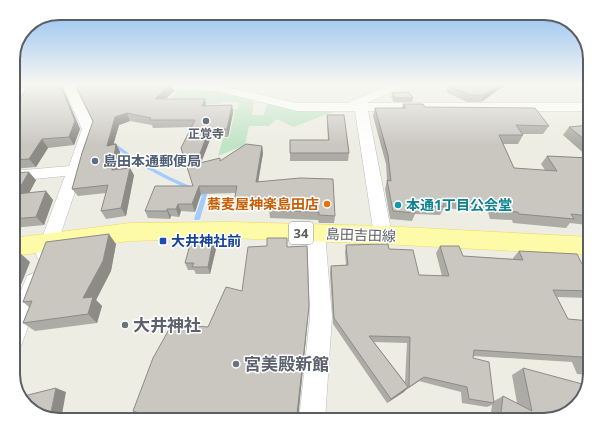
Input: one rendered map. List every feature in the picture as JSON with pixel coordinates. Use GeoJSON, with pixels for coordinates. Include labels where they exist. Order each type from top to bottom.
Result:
{"type":"FeatureCollection","features":[{"type":"Feature","properties":{"kind":"main road","name":"島田吉田線"},"geometry":{"type":"LineString","coordinates":[[20,246],[49,241],[153,231],[230,230],[383,235],[583,246]]}},
{"type":"Feature","properties":{"kind":"street"},"geometry":{"type":"LineString","coordinates":[[20,319],[89,129],[81,104]]}},
{"type":"Feature","properties":{"kind":"street"},"geometry":{"type":"LineString","coordinates":[[289,104],[297,106],[354,107],[583,107]]}},
{"type":"Feature","properties":{"kind":"street"},"geometry":{"type":"LineString","coordinates":[[354,107],[360,104]]}},
{"type":"Feature","properties":{"kind":"street"},"geometry":{"type":"LineString","coordinates":[[354,107],[383,235]]}},
{"type":"Feature","properties":{"kind":"street"},"geometry":{"type":"LineString","coordinates":[[20,175],[74,170]]}},
{"type":"Feature","properties":{"kind":"street"},"geometry":{"type":"LineString","coordinates":[[313,413],[321,317],[316,233]]}},
{"type":"Feature","properties":{"kind":"green space"},"geometry":{"type":"Polygon","coordinates":[[[164,104],[178,104],[144,123],[164,104]]]}},
{"type":"Feature","properties":{"kind":"green space"},"geometry":{"type":"Polygon","coordinates":[[[239,104],[254,104],[252,115],[264,115],[268,104],[300,111],[333,112],[293,127],[277,119],[269,126],[249,126],[245,145],[218,156],[223,138],[229,138],[235,111],[221,111],[222,109],[238,109],[239,104]]]}},
{"type":"Feature","properties":{"kind":"building"},"geometry":{"type":"Polygon","coordinates":[[[20,104],[68,104],[75,121],[69,137],[42,139],[29,159],[20,160],[20,104]]]}},
{"type":"Feature","properties":{"kind":"building"},"geometry":{"type":"Polygon","coordinates":[[[85,104],[232,105],[227,129],[209,130],[196,164],[220,158],[220,161],[246,144],[262,146],[256,182],[300,178],[333,179],[335,216],[319,215],[319,212],[269,210],[270,202],[234,201],[237,186],[199,186],[192,204],[178,204],[176,209],[167,209],[167,211],[145,211],[155,186],[193,186],[181,148],[195,120],[150,120],[151,118],[127,113],[115,117],[107,146],[116,144],[112,170],[130,168],[121,208],[101,211],[108,185],[72,189],[93,121],[85,104]]]}},
{"type":"Feature","properties":{"kind":"building"},"geometry":{"type":"Polygon","coordinates":[[[403,104],[423,104],[425,107],[535,108],[549,126],[516,125],[523,135],[499,135],[514,168],[557,171],[547,156],[583,158],[583,215],[571,214],[574,219],[519,214],[518,212],[496,211],[494,204],[442,199],[444,206],[414,206],[415,213],[393,211],[387,180],[391,181],[388,155],[375,108],[406,108],[403,104]]]}},
{"type":"Feature","properties":{"kind":"building"},"geometry":{"type":"Polygon","coordinates":[[[327,115],[344,115],[349,153],[290,153],[290,140],[329,140],[327,115]]]}},
{"type":"Feature","properties":{"kind":"building"},"geometry":{"type":"Polygon","coordinates":[[[583,126],[583,138],[569,127],[583,126]]]}},
{"type":"Feature","properties":{"kind":"building"},"geometry":{"type":"Polygon","coordinates":[[[29,172],[20,187],[20,173],[29,172]]]}},
{"type":"Feature","properties":{"kind":"building"},"geometry":{"type":"Polygon","coordinates":[[[46,191],[36,217],[20,218],[20,194],[46,191]]]}},
{"type":"Feature","properties":{"kind":"building"},"geometry":{"type":"Polygon","coordinates":[[[109,234],[103,261],[83,298],[93,297],[88,314],[23,323],[32,301],[23,302],[46,242],[109,234]]]}},
{"type":"Feature","properties":{"kind":"building"},"geometry":{"type":"Polygon","coordinates":[[[267,238],[287,238],[287,247],[307,246],[309,306],[297,413],[139,413],[133,411],[153,358],[172,324],[208,327],[226,287],[242,291],[248,247],[267,246],[267,238]]]}},
{"type":"Feature","properties":{"kind":"building"},"geometry":{"type":"Polygon","coordinates":[[[191,241],[213,241],[208,267],[192,267],[194,263],[185,263],[191,241]]]}},
{"type":"Feature","properties":{"kind":"building"},"geometry":{"type":"Polygon","coordinates":[[[388,244],[389,249],[413,250],[419,275],[449,276],[440,246],[459,246],[463,256],[523,260],[519,251],[577,254],[583,264],[583,291],[553,290],[568,319],[583,320],[583,359],[582,357],[474,350],[473,358],[489,362],[494,403],[469,399],[467,387],[424,377],[409,387],[410,337],[369,336],[408,387],[391,399],[334,318],[331,266],[348,265],[346,245],[388,244]]]}},
{"type":"Feature","properties":{"kind":"building"},"geometry":{"type":"Polygon","coordinates":[[[523,368],[581,384],[575,398],[568,405],[551,412],[501,413],[503,396],[532,411],[523,368]]]}},
{"type":"Feature","properties":{"kind":"building"},"geometry":{"type":"Polygon","coordinates":[[[56,388],[51,412],[35,405],[27,395],[56,388]]]}},
{"type":"Feature","properties":{"kind":"waterway"},"geometry":{"type":"LineString","coordinates":[[108,139],[127,155],[137,161],[190,188]]}},
{"type":"Feature","properties":{"kind":"waterway"},"geometry":{"type":"LineString","coordinates":[[197,219],[205,195],[198,192]]}},
{"type":"Feature","properties":{"kind":"place","name":"正覚寺"},"geometry":{"type":"Point","coordinates":[206,121]}},
{"type":"Feature","properties":{"kind":"place","name":"島田本通郵便局"},"geometry":{"type":"Point","coordinates":[95,161]}},
{"type":"Feature","properties":{"kind":"place","name":"蕎麦屋神楽島田店"},"geometry":{"type":"Point","coordinates":[327,204]}},
{"type":"Feature","properties":{"kind":"place","name":"本通1丁目公会堂"},"geometry":{"type":"Point","coordinates":[398,205]}},
{"type":"Feature","properties":{"kind":"place","name":"大井神社前"},"geometry":{"type":"Point","coordinates":[163,241]}},
{"type":"Feature","properties":{"kind":"place","name":"大井神社"},"geometry":{"type":"Point","coordinates":[125,325]}},
{"type":"Feature","properties":{"kind":"place","name":"宮美殿新館"},"geometry":{"type":"Point","coordinates":[236,364]}}]}
